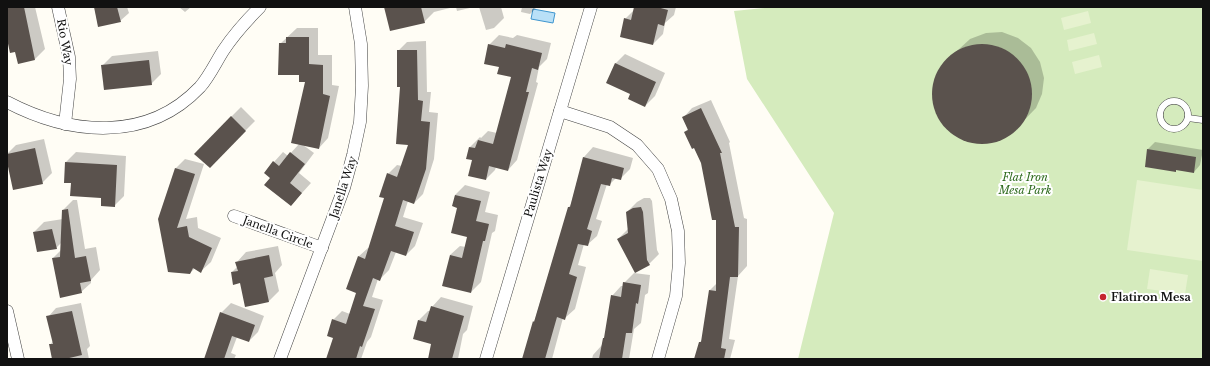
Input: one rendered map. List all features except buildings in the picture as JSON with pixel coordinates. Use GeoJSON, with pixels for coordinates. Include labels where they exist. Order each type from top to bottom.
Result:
{"type":"FeatureCollection","features":[{"type":"Feature","properties":{"kind":"street","name":"Rio Way"},"geometry":{"type":"LineString","coordinates":[[58,7],[69,57],[70,79],[65,124]]}},
{"type":"Feature","properties":{"kind":"street"},"geometry":{"type":"LineString","coordinates":[[7,102],[43,118],[65,124],[92,127],[116,127],[140,124],[164,115],[184,103],[202,85],[240,27],[260,7]]}},
{"type":"Feature","properties":{"kind":"street","name":"Janella Way"},"geometry":{"type":"LineString","coordinates":[[280,359],[344,188],[354,155],[360,122],[362,86],[361,44],[355,7]]}},
{"type":"Feature","properties":{"kind":"street","name":"Paulista Way"},"geometry":{"type":"LineString","coordinates":[[486,359],[591,7]]}},
{"type":"Feature","properties":{"kind":"street"},"geometry":{"type":"LineString","coordinates":[[560,111],[610,127],[637,145],[658,169],[671,198],[678,231],[679,263],[676,296],[658,359]]}},
{"type":"Feature","properties":{"kind":"street","name":"Janella Circle"},"geometry":{"type":"LineString","coordinates":[[234,216],[322,248]]}},
{"type":"Feature","properties":{"kind":"street"},"geometry":{"type":"LineString","coordinates":[[7,311],[18,359]]}},
{"type":"Feature","properties":{"kind":"lane"},"geometry":{"type":"LineString","coordinates":[[1174,101],[1185,107],[1188,118],[1181,128],[1172,129],[1163,125],[1160,111],[1165,104],[1174,101]]}},
{"type":"Feature","properties":{"kind":"lane"},"geometry":{"type":"LineString","coordinates":[[1188,118],[1203,120]]}},
{"type":"Feature","properties":{"kind":"green space","name":"Flat Iron Mesa Park"},"geometry":{"type":"Polygon","coordinates":[[[775,7],[1203,7],[1203,359],[798,359],[834,213],[747,79],[734,11],[775,7]]]}},
{"type":"Feature","properties":{"kind":"green space"},"geometry":{"type":"Polygon","coordinates":[[[1088,11],[1091,23],[1064,30],[1061,18],[1088,11]]]}},
{"type":"Feature","properties":{"kind":"green space"},"geometry":{"type":"Polygon","coordinates":[[[1094,33],[1097,44],[1069,51],[1067,40],[1094,33]]]}},
{"type":"Feature","properties":{"kind":"green space"},"geometry":{"type":"Polygon","coordinates":[[[1099,55],[1102,67],[1075,74],[1072,62],[1099,55]]]}},
{"type":"Feature","properties":{"kind":"green space"},"geometry":{"type":"Polygon","coordinates":[[[1137,180],[1203,190],[1203,261],[1127,250],[1137,180]]]}},
{"type":"Feature","properties":{"kind":"green space"},"geometry":{"type":"Polygon","coordinates":[[[1150,269],[1188,275],[1185,294],[1147,289],[1150,269]]]}},
{"type":"Feature","properties":{"kind":"water"},"geometry":{"type":"Polygon","coordinates":[[[533,9],[555,13],[553,23],[531,19],[533,9]]]}},
{"type":"Feature","properties":{"kind":"place","name":"Flatiron Mesa"},"geometry":{"type":"Point","coordinates":[1103,297]}}]}
